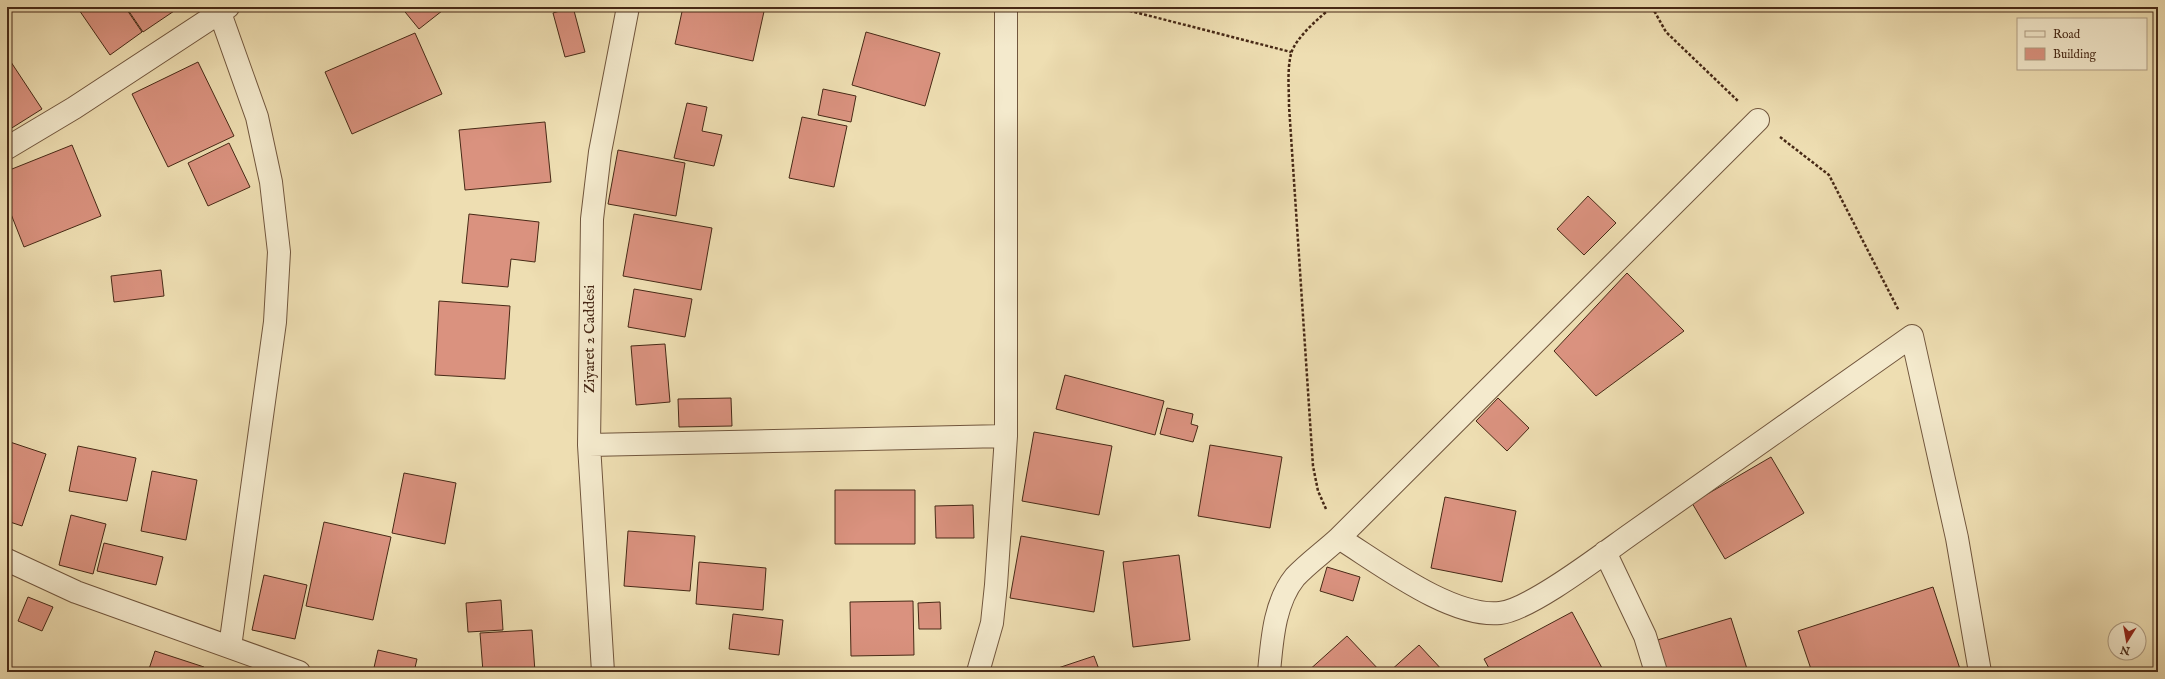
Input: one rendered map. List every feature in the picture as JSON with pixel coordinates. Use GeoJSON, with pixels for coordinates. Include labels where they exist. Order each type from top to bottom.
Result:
{"type":"FeatureCollection","features":[{"type":"Feature","properties":{"kind":"street"},"geometry":{"type":"LineString","coordinates":[[978,672],[992,615],[1006,436],[1006,7]]}},
{"type":"Feature","properties":{"kind":"street","name":"Ziyaret 2 Caddesi"},"geometry":{"type":"LineString","coordinates":[[603,672],[589,445],[592,219],[600,152],[628,8]]}},
{"type":"Feature","properties":{"kind":"street"},"geometry":{"type":"LineString","coordinates":[[7,148],[74,108],[224,10],[257,117],[271,182],[279,252],[275,322],[230,647]]}},
{"type":"Feature","properties":{"kind":"street"},"geometry":{"type":"LineString","coordinates":[[1269,672],[1274,625],[1284,598],[1295,578],[1339,538],[1758,120]]}},
{"type":"Feature","properties":{"kind":"street"},"geometry":{"type":"LineString","coordinates":[[1339,538],[1442,601],[1473,611],[1501,613],[1528,603],[1605,552],[1912,336],[1957,538],[1980,672]]}},
{"type":"Feature","properties":{"kind":"street"},"geometry":{"type":"LineString","coordinates":[[589,445],[1006,436]]}},
{"type":"Feature","properties":{"kind":"street"},"geometry":{"type":"LineString","coordinates":[[1605,552],[1645,636],[1656,672]]}},
{"type":"Feature","properties":{"kind":"street"},"geometry":{"type":"LineString","coordinates":[[7,560],[76,592],[299,672]]}},
{"type":"Feature","properties":{"kind":"path"},"geometry":{"type":"LineString","coordinates":[[1115,7],[1291,52]]}},
{"type":"Feature","properties":{"kind":"path"},"geometry":{"type":"LineString","coordinates":[[1332,7],[1310,26],[1291,52],[1289,106],[1313,466],[1318,491],[1339,538]]}},
{"type":"Feature","properties":{"kind":"path"},"geometry":{"type":"LineString","coordinates":[[1652,7],[1666,32],[1758,120],[1829,175],[1912,336]]}},
{"type":"Feature","properties":{"kind":"building"},"geometry":{"type":"Polygon","coordinates":[[[77,7],[125,7],[142,32],[110,55],[77,7]]]}},
{"type":"Feature","properties":{"kind":"building"},"geometry":{"type":"Polygon","coordinates":[[[126,7],[180,7],[143,32],[126,7]]]}},
{"type":"Feature","properties":{"kind":"building"},"geometry":{"type":"Polygon","coordinates":[[[401,7],[447,7],[419,29],[401,7]]]}},
{"type":"Feature","properties":{"kind":"building"},"geometry":{"type":"Polygon","coordinates":[[[573,7],[585,52],[565,57],[553,13],[573,7]]]}},
{"type":"Feature","properties":{"kind":"building"},"geometry":{"type":"Polygon","coordinates":[[[683,7],[765,7],[753,61],[675,44],[683,7]]]}},
{"type":"Feature","properties":{"kind":"building"},"geometry":{"type":"Polygon","coordinates":[[[866,32],[940,53],[925,106],[852,85],[866,32]]]}},
{"type":"Feature","properties":{"kind":"building"},"geometry":{"type":"Polygon","coordinates":[[[415,33],[442,94],[352,134],[325,72],[415,33]]]}},
{"type":"Feature","properties":{"kind":"building"},"geometry":{"type":"Polygon","coordinates":[[[7,56],[42,109],[7,131],[7,56]]]}},
{"type":"Feature","properties":{"kind":"building"},"geometry":{"type":"Polygon","coordinates":[[[198,62],[234,136],[168,167],[132,94],[198,62]]]}},
{"type":"Feature","properties":{"kind":"building"},"geometry":{"type":"Polygon","coordinates":[[[823,89],[856,96],[851,122],[818,115],[823,89]]]}},
{"type":"Feature","properties":{"kind":"building"},"geometry":{"type":"Polygon","coordinates":[[[687,103],[707,107],[702,131],[722,135],[714,166],[674,158],[687,103]]]}},
{"type":"Feature","properties":{"kind":"building"},"geometry":{"type":"Polygon","coordinates":[[[802,117],[847,126],[834,187],[789,178],[802,117]]]}},
{"type":"Feature","properties":{"kind":"building"},"geometry":{"type":"Polygon","coordinates":[[[545,122],[551,182],[465,190],[459,130],[545,122]]]}},
{"type":"Feature","properties":{"kind":"building"},"geometry":{"type":"Polygon","coordinates":[[[229,143],[250,187],[208,206],[188,163],[229,143]]]}},
{"type":"Feature","properties":{"kind":"building"},"geometry":{"type":"Polygon","coordinates":[[[72,145],[101,216],[24,247],[7,204],[7,171],[72,145]]]}},
{"type":"Feature","properties":{"kind":"building"},"geometry":{"type":"Polygon","coordinates":[[[618,150],[685,163],[676,216],[608,204],[618,150]]]}},
{"type":"Feature","properties":{"kind":"building"},"geometry":{"type":"Polygon","coordinates":[[[1588,196],[1616,223],[1584,255],[1557,229],[1588,196]]]}},
{"type":"Feature","properties":{"kind":"building"},"geometry":{"type":"Polygon","coordinates":[[[469,214],[539,222],[535,262],[511,259],[508,287],[462,283],[469,214]]]}},
{"type":"Feature","properties":{"kind":"building"},"geometry":{"type":"Polygon","coordinates":[[[634,214],[712,228],[701,290],[623,276],[634,214]]]}},
{"type":"Feature","properties":{"kind":"building"},"geometry":{"type":"Polygon","coordinates":[[[161,270],[164,296],[114,302],[111,276],[161,270]]]}},
{"type":"Feature","properties":{"kind":"building"},"geometry":{"type":"Polygon","coordinates":[[[1627,273],[1684,331],[1596,396],[1554,351],[1627,273]]]}},
{"type":"Feature","properties":{"kind":"building"},"geometry":{"type":"Polygon","coordinates":[[[634,289],[692,299],[685,337],[628,327],[634,289]]]}},
{"type":"Feature","properties":{"kind":"building"},"geometry":{"type":"Polygon","coordinates":[[[439,301],[510,306],[505,379],[435,375],[439,301]]]}},
{"type":"Feature","properties":{"kind":"building"},"geometry":{"type":"Polygon","coordinates":[[[665,344],[670,402],[636,405],[631,346],[665,344]]]}},
{"type":"Feature","properties":{"kind":"building"},"geometry":{"type":"Polygon","coordinates":[[[1065,375],[1164,401],[1155,435],[1056,409],[1065,375]]]}},
{"type":"Feature","properties":{"kind":"building"},"geometry":{"type":"Polygon","coordinates":[[[731,398],[732,426],[679,427],[678,399],[731,398]]]}},
{"type":"Feature","properties":{"kind":"building"},"geometry":{"type":"Polygon","coordinates":[[[1498,398],[1529,428],[1507,451],[1476,421],[1498,398]]]}},
{"type":"Feature","properties":{"kind":"building"},"geometry":{"type":"Polygon","coordinates":[[[1167,408],[1193,414],[1191,424],[1198,426],[1193,442],[1160,434],[1167,408]]]}},
{"type":"Feature","properties":{"kind":"building"},"geometry":{"type":"Polygon","coordinates":[[[1034,432],[1112,446],[1099,515],[1022,501],[1034,432]]]}},
{"type":"Feature","properties":{"kind":"building"},"geometry":{"type":"Polygon","coordinates":[[[7,441],[46,454],[22,526],[7,521],[7,441]]]}},
{"type":"Feature","properties":{"kind":"building"},"geometry":{"type":"Polygon","coordinates":[[[1210,445],[1282,457],[1270,528],[1198,516],[1210,445]]]}},
{"type":"Feature","properties":{"kind":"building"},"geometry":{"type":"Polygon","coordinates":[[[78,446],[136,458],[127,501],[69,491],[78,446]]]}},
{"type":"Feature","properties":{"kind":"building"},"geometry":{"type":"Polygon","coordinates":[[[1771,457],[1804,513],[1725,559],[1692,503],[1771,457]]]}},
{"type":"Feature","properties":{"kind":"building"},"geometry":{"type":"Polygon","coordinates":[[[152,471],[197,480],[186,540],[141,531],[152,471]]]}},
{"type":"Feature","properties":{"kind":"building"},"geometry":{"type":"Polygon","coordinates":[[[404,473],[456,483],[445,544],[392,533],[404,473]]]}},
{"type":"Feature","properties":{"kind":"building"},"geometry":{"type":"Polygon","coordinates":[[[835,490],[915,490],[915,544],[835,544],[835,490]]]}},
{"type":"Feature","properties":{"kind":"building"},"geometry":{"type":"Polygon","coordinates":[[[1445,497],[1516,511],[1502,582],[1431,568],[1445,497]]]}},
{"type":"Feature","properties":{"kind":"building"},"geometry":{"type":"Polygon","coordinates":[[[973,505],[974,538],[936,538],[935,506],[973,505]]]}},
{"type":"Feature","properties":{"kind":"building"},"geometry":{"type":"Polygon","coordinates":[[[71,515],[106,524],[93,574],[59,565],[71,515]]]}},
{"type":"Feature","properties":{"kind":"building"},"geometry":{"type":"Polygon","coordinates":[[[324,522],[391,537],[373,620],[306,606],[324,522]]]}},
{"type":"Feature","properties":{"kind":"building"},"geometry":{"type":"Polygon","coordinates":[[[628,531],[695,536],[690,591],[624,586],[628,531]]]}},
{"type":"Feature","properties":{"kind":"building"},"geometry":{"type":"Polygon","coordinates":[[[1021,536],[1104,551],[1094,612],[1010,598],[1021,536]]]}},
{"type":"Feature","properties":{"kind":"building"},"geometry":{"type":"Polygon","coordinates":[[[104,543],[163,557],[156,585],[97,571],[104,543]]]}},
{"type":"Feature","properties":{"kind":"building"},"geometry":{"type":"Polygon","coordinates":[[[1179,555],[1190,640],[1133,647],[1123,562],[1179,555]]]}},
{"type":"Feature","properties":{"kind":"building"},"geometry":{"type":"Polygon","coordinates":[[[699,562],[766,568],[763,610],[696,604],[699,562]]]}},
{"type":"Feature","properties":{"kind":"building"},"geometry":{"type":"Polygon","coordinates":[[[1327,567],[1360,577],[1353,601],[1320,591],[1327,567]]]}},
{"type":"Feature","properties":{"kind":"building"},"geometry":{"type":"Polygon","coordinates":[[[264,575],[307,585],[295,639],[252,630],[264,575]]]}},
{"type":"Feature","properties":{"kind":"building"},"geometry":{"type":"Polygon","coordinates":[[[1933,587],[1961,672],[1812,672],[1798,631],[1933,587]]]}},
{"type":"Feature","properties":{"kind":"building"},"geometry":{"type":"Polygon","coordinates":[[[28,597],[53,607],[42,631],[18,621],[28,597]]]}},
{"type":"Feature","properties":{"kind":"building"},"geometry":{"type":"Polygon","coordinates":[[[501,600],[503,630],[468,632],[466,603],[501,600]]]}},
{"type":"Feature","properties":{"kind":"building"},"geometry":{"type":"Polygon","coordinates":[[[913,601],[914,655],[851,656],[850,602],[913,601]]]}},
{"type":"Feature","properties":{"kind":"building"},"geometry":{"type":"Polygon","coordinates":[[[940,602],[941,629],[919,629],[918,603],[940,602]]]}},
{"type":"Feature","properties":{"kind":"building"},"geometry":{"type":"Polygon","coordinates":[[[1572,612],[1602,668],[1595,672],[1491,672],[1484,659],[1572,612]]]}},
{"type":"Feature","properties":{"kind":"building"},"geometry":{"type":"Polygon","coordinates":[[[733,614],[783,620],[779,655],[729,649],[733,614]]]}},
{"type":"Feature","properties":{"kind":"building"},"geometry":{"type":"Polygon","coordinates":[[[1731,618],[1748,672],[1663,672],[1654,641],[1731,618]]]}},
{"type":"Feature","properties":{"kind":"building"},"geometry":{"type":"Polygon","coordinates":[[[532,630],[535,672],[483,672],[480,633],[532,630]]]}},
{"type":"Feature","properties":{"kind":"building"},"geometry":{"type":"Polygon","coordinates":[[[1347,636],[1381,672],[1307,672],[1347,636]]]}},
{"type":"Feature","properties":{"kind":"building"},"geometry":{"type":"Polygon","coordinates":[[[1419,645],[1444,672],[1389,672],[1419,645]]]}},
{"type":"Feature","properties":{"kind":"building"},"geometry":{"type":"Polygon","coordinates":[[[378,650],[417,659],[414,672],[373,672],[378,650]]]}},
{"type":"Feature","properties":{"kind":"building"},"geometry":{"type":"Polygon","coordinates":[[[155,651],[204,667],[202,672],[148,672],[155,651]]]}},
{"type":"Feature","properties":{"kind":"building"},"geometry":{"type":"Polygon","coordinates":[[[1094,656],[1100,672],[1046,672],[1094,656]]]}}]}
